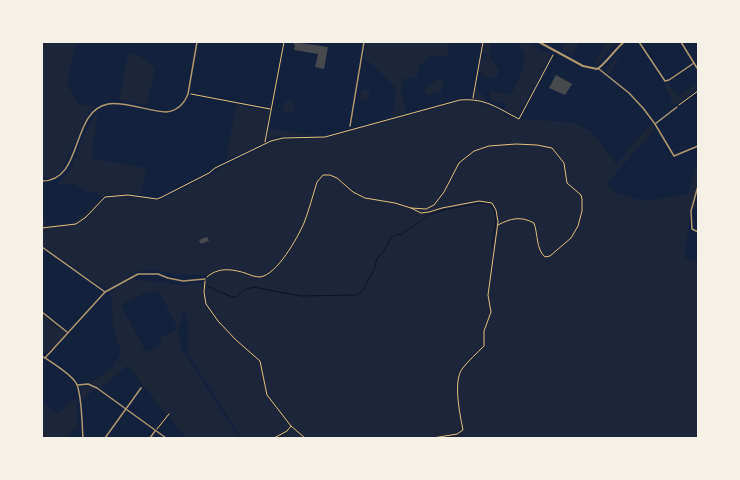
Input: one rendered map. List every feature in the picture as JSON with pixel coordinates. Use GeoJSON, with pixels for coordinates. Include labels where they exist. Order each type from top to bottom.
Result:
{"type":"FeatureCollection","features":[{"type":"Feature","properties":{"kind":"street"},"geometry":{"type":"LineString","coordinates":[[42,181],[55,179],[65,170],[85,125],[91,115],[101,106],[115,103],[166,112],[181,106],[188,94],[198,42]]}},
{"type":"Feature","properties":{"kind":"street"},"geometry":{"type":"LineString","coordinates":[[350,126],[364,42]]}},
{"type":"Feature","properties":{"kind":"street"},"geometry":{"type":"LineString","coordinates":[[538,42],[583,66],[591,69],[599,69],[629,93],[655,124],[674,156],[698,146]]}},
{"type":"Feature","properties":{"kind":"street"},"geometry":{"type":"LineString","coordinates":[[599,69],[624,42]]}},
{"type":"Feature","properties":{"kind":"street"},"geometry":{"type":"LineString","coordinates":[[639,42],[664,80],[669,80],[694,63]]}},
{"type":"Feature","properties":{"kind":"street"},"geometry":{"type":"LineString","coordinates":[[681,42],[697,68]]}},
{"type":"Feature","properties":{"kind":"street"},"geometry":{"type":"LineString","coordinates":[[655,124],[676,107]]}},
{"type":"Feature","properties":{"kind":"street"},"geometry":{"type":"LineString","coordinates":[[698,186],[691,211],[692,229],[698,232]]}},
{"type":"Feature","properties":{"kind":"street"},"geometry":{"type":"LineString","coordinates":[[42,247],[105,292]]}},
{"type":"Feature","properties":{"kind":"street"},"geometry":{"type":"LineString","coordinates":[[45,358],[105,292],[138,274],[158,274],[183,281],[205,279]]}},
{"type":"Feature","properties":{"kind":"street"},"geometry":{"type":"LineString","coordinates":[[43,313],[68,332]]}},
{"type":"Feature","properties":{"kind":"street"},"geometry":{"type":"LineString","coordinates":[[42,356],[74,380],[78,385],[80,393],[83,438]]}},
{"type":"Feature","properties":{"kind":"street"},"geometry":{"type":"LineString","coordinates":[[78,385],[88,384],[94,386],[166,438]]}},
{"type":"Feature","properties":{"kind":"street"},"geometry":{"type":"LineString","coordinates":[[105,438],[141,388]]}},
{"type":"Feature","properties":{"kind":"street"},"geometry":{"type":"LineString","coordinates":[[150,438],[156,431]]}},
{"type":"Feature","properties":{"kind":"path"},"geometry":{"type":"LineString","coordinates":[[265,143],[284,42]]}},
{"type":"Feature","properties":{"kind":"path"},"geometry":{"type":"LineString","coordinates":[[472,99],[483,42]]}},
{"type":"Feature","properties":{"kind":"path"},"geometry":{"type":"LineString","coordinates":[[42,228],[76,224],[105,197],[128,195],[157,199],[265,143],[283,138],[325,137],[449,102],[472,99],[484,101],[519,119],[553,55]]}},
{"type":"Feature","properties":{"kind":"path"},"geometry":{"type":"LineString","coordinates":[[676,107],[698,91]]}},
{"type":"Feature","properties":{"kind":"path"},"geometry":{"type":"LineString","coordinates":[[192,94],[271,109]]}},
{"type":"Feature","properties":{"kind":"path"},"geometry":{"type":"LineString","coordinates":[[305,438],[291,426],[267,395],[260,361],[236,340],[218,321],[206,304],[204,292],[205,279],[211,274],[223,270],[235,270],[257,277],[264,276],[270,272],[285,257],[300,231],[318,182],[323,175],[330,175],[337,178],[353,192],[365,198],[411,208],[426,209],[434,205],[444,192],[459,163],[474,151],[489,146],[516,144],[537,145],[552,148],[564,164],[567,183],[581,195],[582,199],[582,211],[578,226],[571,238],[550,256],[545,257],[541,254],[538,245],[537,232],[534,223],[521,219],[510,219],[498,226]]}},
{"type":"Feature","properties":{"kind":"path"},"geometry":{"type":"LineString","coordinates":[[411,208],[417,212],[424,213],[471,202],[490,202],[496,210],[498,226],[488,295],[491,312],[484,331],[484,344],[462,369],[459,377],[458,406],[463,430],[457,434],[433,438]]}},
{"type":"Feature","properties":{"kind":"path"},"geometry":{"type":"LineString","coordinates":[[156,431],[169,414]]}},
{"type":"Feature","properties":{"kind":"path"},"geometry":{"type":"LineString","coordinates":[[274,438],[287,431],[291,426]]}},
{"type":"Feature","properties":{"kind":"shaded area"},"geometry":{"type":"Polygon","coordinates":[[[42,42],[76,42],[67,83],[78,104],[95,106],[88,114],[61,172],[54,177],[42,178],[42,42]]]}},
{"type":"Feature","properties":{"kind":"shaded area"},"geometry":{"type":"Polygon","coordinates":[[[367,42],[449,42],[448,57],[431,56],[426,58],[425,61],[419,66],[417,77],[403,79],[401,90],[406,113],[392,117],[396,88],[364,57],[367,42]]]}},
{"type":"Feature","properties":{"kind":"shaded area"},"geometry":{"type":"Polygon","coordinates":[[[484,42],[491,42],[490,54],[482,53],[484,42]]]}},
{"type":"Feature","properties":{"kind":"shaded area"},"geometry":{"type":"Polygon","coordinates":[[[523,42],[551,55],[519,115],[513,115],[504,110],[507,104],[492,101],[490,91],[511,95],[522,71],[525,53],[520,48],[517,49],[523,42]]]}},
{"type":"Feature","properties":{"kind":"shaded area"},"geometry":{"type":"Polygon","coordinates":[[[566,42],[579,42],[573,56],[562,51],[566,42]]]}},
{"type":"Feature","properties":{"kind":"shaded area"},"geometry":{"type":"Polygon","coordinates":[[[602,42],[616,42],[597,65],[595,64],[604,43],[602,42]]]}},
{"type":"Feature","properties":{"kind":"shaded area"},"geometry":{"type":"Polygon","coordinates":[[[622,51],[609,75],[607,73],[607,69],[622,51]]]}},
{"type":"Feature","properties":{"kind":"shaded area"},"geometry":{"type":"Polygon","coordinates":[[[128,54],[139,55],[155,68],[147,105],[119,100],[128,54]]]}},
{"type":"Feature","properties":{"kind":"shaded area"},"geometry":{"type":"Polygon","coordinates":[[[486,56],[489,56],[491,61],[484,66],[492,61],[499,70],[495,78],[490,78],[482,74],[479,70],[481,58],[485,59],[486,56]]]}},
{"type":"Feature","properties":{"kind":"shaded area"},"geometry":{"type":"Polygon","coordinates":[[[439,78],[442,78],[443,82],[441,93],[438,92],[431,95],[424,93],[426,88],[439,78]]]}},
{"type":"Feature","properties":{"kind":"shaded area"},"geometry":{"type":"Polygon","coordinates":[[[698,82],[698,89],[677,104],[670,104],[672,97],[664,85],[668,83],[678,97],[698,82]]]}},
{"type":"Feature","properties":{"kind":"shaded area"},"geometry":{"type":"Polygon","coordinates":[[[476,86],[486,100],[485,101],[474,99],[476,86]]]}},
{"type":"Feature","properties":{"kind":"shaded area"},"geometry":{"type":"Polygon","coordinates":[[[362,90],[370,91],[369,100],[360,99],[362,90]]]}},
{"type":"Feature","properties":{"kind":"shaded area"},"geometry":{"type":"Polygon","coordinates":[[[287,101],[291,101],[295,107],[291,113],[287,113],[283,109],[283,105],[287,101]]]}},
{"type":"Feature","properties":{"kind":"shaded area"},"geometry":{"type":"Polygon","coordinates":[[[461,101],[474,101],[518,119],[571,122],[591,131],[616,164],[652,123],[655,129],[607,183],[613,192],[643,201],[688,194],[698,159],[698,206],[690,210],[685,258],[698,263],[698,438],[241,438],[188,354],[188,322],[184,312],[178,329],[181,348],[239,438],[186,438],[169,416],[158,430],[156,428],[166,414],[144,386],[141,391],[138,389],[142,384],[128,365],[101,388],[90,383],[112,368],[121,353],[113,328],[112,299],[108,288],[97,284],[42,245],[42,216],[47,226],[71,223],[77,220],[100,199],[101,202],[121,196],[161,200],[271,142],[282,139],[323,138],[461,101]],[[154,270],[134,273],[136,280],[166,282],[172,285],[203,283],[207,275],[175,274],[154,270]],[[159,291],[144,293],[121,305],[146,352],[161,344],[160,338],[178,329],[159,291]]]}},
{"type":"Feature","properties":{"kind":"shaded area"},"geometry":{"type":"Polygon","coordinates":[[[236,105],[270,111],[265,142],[226,161],[236,105]]]}},
{"type":"Feature","properties":{"kind":"shaded area"},"geometry":{"type":"Polygon","coordinates":[[[96,114],[98,115],[91,158],[146,168],[141,194],[107,195],[100,199],[97,192],[88,193],[74,185],[59,185],[58,183],[69,172],[75,158],[79,158],[76,154],[89,124],[96,114]]]}},
{"type":"Feature","properties":{"kind":"shaded area"},"geometry":{"type":"Polygon","coordinates":[[[270,128],[315,136],[281,136],[269,139],[267,136],[270,128]]]}},
{"type":"Feature","properties":{"kind":"shaded area"},"geometry":{"type":"Polygon","coordinates":[[[42,313],[47,317],[47,319],[48,317],[55,324],[56,327],[64,330],[65,334],[52,349],[42,353],[42,313]]]}},
{"type":"Feature","properties":{"kind":"shaded area"},"geometry":{"type":"Polygon","coordinates":[[[86,386],[96,389],[82,400],[81,387],[86,386]]]}},
{"type":"Feature","properties":{"kind":"shaded area"},"geometry":{"type":"Polygon","coordinates":[[[76,397],[78,429],[74,428],[67,438],[42,438],[42,401],[58,414],[76,397]]]}},
{"type":"Feature","properties":{"kind":"building"},"geometry":{"type":"Polygon","coordinates":[[[293,42],[328,47],[324,69],[315,67],[318,54],[294,50],[295,44],[293,44],[293,42]]]}},
{"type":"Feature","properties":{"kind":"building"},"geometry":{"type":"Polygon","coordinates":[[[556,75],[572,84],[565,95],[549,88],[556,75]]]}},
{"type":"Feature","properties":{"kind":"building"},"geometry":{"type":"Polygon","coordinates":[[[207,237],[209,241],[201,244],[199,240],[207,237]]]}},
{"type":"Feature","properties":{"kind":"waterway"},"geometry":{"type":"LineString","coordinates":[[238,296],[244,290],[253,287],[301,296],[357,295],[362,292],[375,267],[377,258],[382,254],[391,238],[395,235],[402,234],[428,215],[448,209],[480,203],[489,204],[494,209],[496,220],[492,247]]}},
{"type":"Feature","properties":{"kind":"waterway"},"geometry":{"type":"LineString","coordinates":[[207,286],[232,297],[236,297]]}}]}
